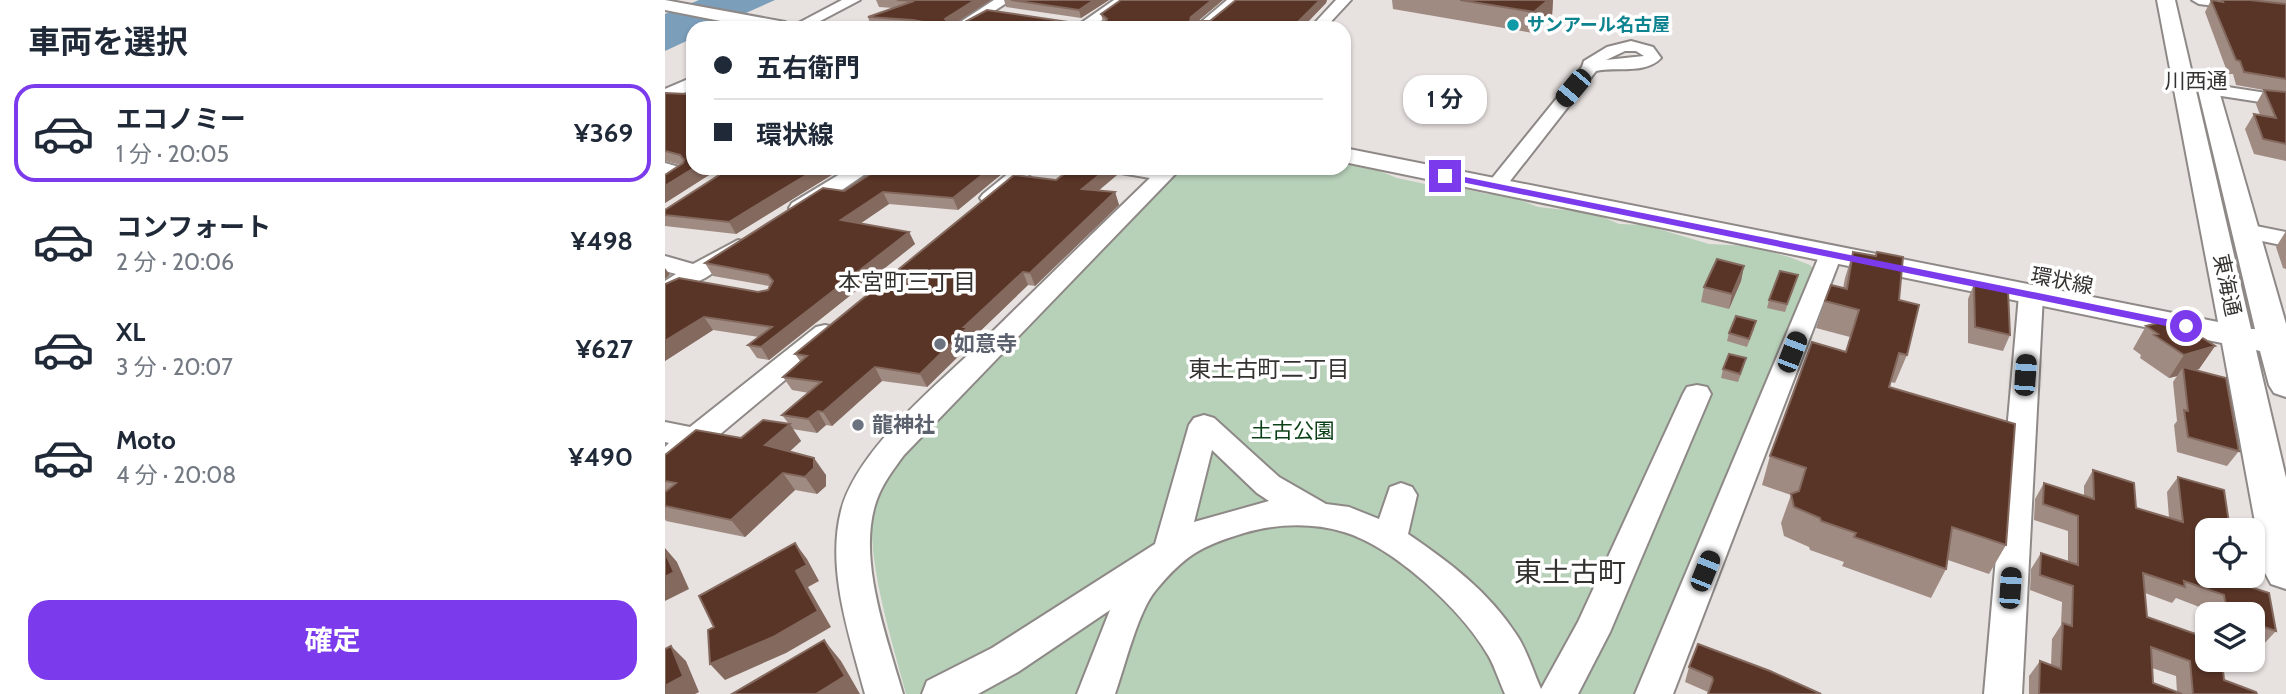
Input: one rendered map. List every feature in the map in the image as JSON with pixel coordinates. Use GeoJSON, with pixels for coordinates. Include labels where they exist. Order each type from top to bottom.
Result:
{"type":"FeatureCollection","features":[{"type":"Feature","properties":{"kind":"main road","name":"東海通"},"geometry":{"type":"LineString","coordinates":[[2167,0],[2264,331]]}},
{"type":"Feature","properties":{"kind":"main road","name":"東海通"},"geometry":{"type":"LineString","coordinates":[[2184,0],[2246,231],[2264,331],[2286,570]]}},
{"type":"Feature","properties":{"kind":"main road"},"geometry":{"type":"LineString","coordinates":[[669,10],[748,21]]}},
{"type":"Feature","properties":{"kind":"main road"},"geometry":{"type":"LineString","coordinates":[[669,10],[698,21]]}},
{"type":"Feature","properties":{"kind":"main road","name":"環状線"},"geometry":{"type":"LineString","coordinates":[[1351,140],[1502,179],[1831,254],[2031,295],[2264,331]]}},
{"type":"Feature","properties":{"kind":"main road","name":"環状線"},"geometry":{"type":"LineString","coordinates":[[1351,156],[1502,179],[2264,331]]}},
{"type":"Feature","properties":{"kind":"main road"},"geometry":{"type":"LineString","coordinates":[[2264,331],[2286,385]]}},
{"type":"Feature","properties":{"kind":"street"},"geometry":{"type":"LineString","coordinates":[[810,21],[853,0]]}},
{"type":"Feature","properties":{"kind":"street"},"geometry":{"type":"LineString","coordinates":[[970,21],[1005,0]]}},
{"type":"Feature","properties":{"kind":"street"},"geometry":{"type":"LineString","coordinates":[[1092,21],[1123,0]]}},
{"type":"Feature","properties":{"kind":"street"},"geometry":{"type":"LineString","coordinates":[[1210,21],[1236,0]]}},
{"type":"Feature","properties":{"kind":"street"},"geometry":{"type":"LineString","coordinates":[[1324,21],[1344,0]]}},
{"type":"Feature","properties":{"kind":"street"},"geometry":{"type":"LineString","coordinates":[[2199,0],[2286,11]]}},
{"type":"Feature","properties":{"kind":"street"},"geometry":{"type":"LineString","coordinates":[[2280,0],[2286,11]]}},
{"type":"Feature","properties":{"kind":"street"},"geometry":{"type":"LineString","coordinates":[[986,11],[1011,15]]}},
{"type":"Feature","properties":{"kind":"street"},"geometry":{"type":"LineString","coordinates":[[1502,179],[1590,68]]}},
{"type":"Feature","properties":{"kind":"street"},"geometry":{"type":"LineString","coordinates":[[665,96],[686,86]]}},
{"type":"Feature","properties":{"kind":"street"},"geometry":{"type":"LineString","coordinates":[[2208,89],[2286,101]]}},
{"type":"Feature","properties":{"kind":"street"},"geometry":{"type":"LineString","coordinates":[[665,169],[679,173],[665,182]]}},
{"type":"Feature","properties":{"kind":"street"},"geometry":{"type":"LineString","coordinates":[[786,217],[853,175]]}},
{"type":"Feature","properties":{"kind":"street"},"geometry":{"type":"LineString","coordinates":[[974,211],[1018,175]]}},
{"type":"Feature","properties":{"kind":"street"},"geometry":{"type":"LineString","coordinates":[[884,694],[864,618],[856,558],[857,515],[867,484],[893,447],[1164,175]]}},
{"type":"Feature","properties":{"kind":"street"},"geometry":{"type":"LineString","coordinates":[[2246,231],[2286,239]]}},
{"type":"Feature","properties":{"kind":"street"},"geometry":{"type":"LineString","coordinates":[[665,263],[690,282],[752,238]]}},
{"type":"Feature","properties":{"kind":"street"},"geometry":{"type":"LineString","coordinates":[[1654,694],[1831,254]]}},
{"type":"Feature","properties":{"kind":"street"},"geometry":{"type":"LineString","coordinates":[[2003,694],[2031,295]]}},
{"type":"Feature","properties":{"kind":"street"},"geometry":{"type":"LineString","coordinates":[[665,463],[847,315]]}},
{"type":"Feature","properties":{"kind":"street"},"geometry":{"type":"LineString","coordinates":[[1558,694],[1592,632],[1697,394]]}},
{"type":"Feature","properties":{"kind":"street"},"geometry":{"type":"LineString","coordinates":[[1096,694],[1118,631],[1140,583],[1169,552],[1204,425],[1268,485],[1320,516]]}},
{"type":"Feature","properties":{"kind":"street"},"geometry":{"type":"LineString","coordinates":[[665,432],[695,439]]}},
{"type":"Feature","properties":{"kind":"street"},"geometry":{"type":"LineString","coordinates":[[1390,539],[1401,495]]}},
{"type":"Feature","properties":{"kind":"street"},"geometry":{"type":"LineString","coordinates":[[941,694],[1005,660],[1197,534],[1270,513],[1349,520],[1390,539],[1433,569],[1477,609],[1504,647],[1524,694]]}},
{"type":"Feature","properties":{"kind":"green space","name":"土古公園"},"geometry":{"type":"Polygon","coordinates":[[[1351,165],[1367,166],[1397,178],[1448,189],[1456,187],[1487,194],[1508,195],[1538,207],[1593,213],[1619,224],[1645,225],[1709,244],[1749,246],[1789,257],[1810,265],[1813,269],[1638,694],[906,694],[882,601],[873,550],[874,509],[890,469],[1173,175],[1351,175],[1351,165]]]}},
{"type":"Feature","properties":{"kind":"water"},"geometry":{"type":"Polygon","coordinates":[[[699,0],[775,0],[728,21],[686,21],[686,41],[665,51],[665,14],[699,0]]]}},
{"type":"Feature","properties":{"kind":"building"},"geometry":{"type":"Polygon","coordinates":[[[897,0],[975,0],[945,19],[947,21],[868,17],[914,1],[897,0]]]}},
{"type":"Feature","properties":{"kind":"building"},"geometry":{"type":"Polygon","coordinates":[[[1011,0],[1094,0],[1079,10],[1011,0]]]}},
{"type":"Feature","properties":{"kind":"building"},"geometry":{"type":"Polygon","coordinates":[[[1121,0],[1212,0],[1191,17],[1190,21],[1106,21],[1107,19],[1101,14],[1121,0]]]}},
{"type":"Feature","properties":{"kind":"building"},"geometry":{"type":"Polygon","coordinates":[[[1236,0],[1320,0],[1299,21],[1210,21],[1236,0]]]}},
{"type":"Feature","properties":{"kind":"building"},"geometry":{"type":"Polygon","coordinates":[[[1460,0],[1548,0],[1534,12],[1460,0]]]}},
{"type":"Feature","properties":{"kind":"building"},"geometry":{"type":"Polygon","coordinates":[[[2211,0],[2286,4],[2286,79],[2244,72],[2240,61],[2236,60],[2211,0]]]}},
{"type":"Feature","properties":{"kind":"building"},"geometry":{"type":"Polygon","coordinates":[[[987,10],[1061,21],[967,21],[987,10]]]}},
{"type":"Feature","properties":{"kind":"building"},"geometry":{"type":"Polygon","coordinates":[[[2264,90],[2286,92],[2286,144],[2263,139],[2254,114],[2276,118],[2264,90]]]}},
{"type":"Feature","properties":{"kind":"building"},"geometry":{"type":"Polygon","coordinates":[[[665,93],[686,94],[686,173],[665,186],[665,175],[684,160],[680,155],[665,151],[665,93]]]}},
{"type":"Feature","properties":{"kind":"building"},"geometry":{"type":"Polygon","coordinates":[[[719,175],[806,175],[729,222],[665,215],[665,210],[719,175]]]}},
{"type":"Feature","properties":{"kind":"building"},"geometry":{"type":"Polygon","coordinates":[[[869,175],[982,175],[953,198],[883,192],[841,220],[909,232],[761,347],[748,345],[772,327],[704,317],[665,341],[665,284],[679,278],[758,292],[768,290],[773,281],[768,275],[705,263],[823,188],[844,191],[869,175]]]}},
{"type":"Feature","properties":{"kind":"building"},"geometry":{"type":"Polygon","coordinates":[[[1014,175],[1056,180],[1063,175],[1099,175],[1082,189],[1115,192],[1030,273],[1023,272],[964,327],[968,327],[920,374],[875,367],[823,412],[818,411],[808,419],[782,415],[821,382],[783,377],[807,356],[795,354],[1014,175]]]}},
{"type":"Feature","properties":{"kind":"building"},"geometry":{"type":"Polygon","coordinates":[[[1853,252],[1876,256],[1877,252],[1903,257],[1899,300],[1919,305],[1907,355],[1899,353],[1889,387],[2015,424],[2006,545],[1952,527],[1946,569],[1854,537],[1856,533],[1821,521],[1820,518],[1794,507],[1791,494],[1799,491],[1806,468],[1770,456],[1812,342],[1846,352],[1859,310],[1825,301],[1831,285],[1847,289],[1853,252]]]}},
{"type":"Feature","properties":{"kind":"building"},"geometry":{"type":"Polygon","coordinates":[[[1717,259],[1744,266],[1732,294],[1704,287],[1717,259]]]}},
{"type":"Feature","properties":{"kind":"building"},"geometry":{"type":"Polygon","coordinates":[[[1780,271],[1798,275],[1787,304],[1769,300],[1780,271]]]}},
{"type":"Feature","properties":{"kind":"building"},"geometry":{"type":"Polygon","coordinates":[[[1974,284],[2008,291],[2010,335],[1975,327],[1974,284]]]}},
{"type":"Feature","properties":{"kind":"building"},"geometry":{"type":"Polygon","coordinates":[[[1736,316],[1756,321],[1749,339],[1729,333],[1736,316]]]}},
{"type":"Feature","properties":{"kind":"building"},"geometry":{"type":"Polygon","coordinates":[[[2173,319],[2215,346],[2184,355],[2154,335],[2158,334],[2146,326],[2173,319]]]}},
{"type":"Feature","properties":{"kind":"building"},"geometry":{"type":"Polygon","coordinates":[[[1729,354],[1746,358],[1740,374],[1723,369],[1729,354]]]}},
{"type":"Feature","properties":{"kind":"building"},"geometry":{"type":"Polygon","coordinates":[[[2183,367],[2226,378],[2239,451],[2188,437],[2183,367]]]}},
{"type":"Feature","properties":{"kind":"building"},"geometry":{"type":"Polygon","coordinates":[[[763,420],[790,424],[765,445],[814,458],[814,468],[805,477],[783,473],[731,520],[665,506],[665,492],[676,483],[665,481],[665,455],[696,430],[741,438],[763,420]]]}},
{"type":"Feature","properties":{"kind":"building"},"geometry":{"type":"Polygon","coordinates":[[[2093,470],[2134,483],[2136,508],[2183,522],[2178,477],[2224,490],[2228,518],[2195,518],[2195,585],[2184,581],[2185,587],[2143,573],[2147,617],[2195,634],[2195,672],[2223,672],[2224,680],[2257,694],[2193,694],[2190,661],[2151,647],[2153,683],[2182,694],[2039,694],[2040,661],[2061,669],[2063,623],[2072,626],[2073,586],[2040,575],[2041,553],[2078,565],[2078,516],[2043,504],[2044,483],[2094,499],[2093,470]]]}},
{"type":"Feature","properties":{"kind":"building"},"geometry":{"type":"Polygon","coordinates":[[[795,543],[807,565],[796,571],[818,611],[773,637],[710,664],[708,630],[714,627],[699,596],[795,543]]]}},
{"type":"Feature","properties":{"kind":"building"},"geometry":{"type":"Polygon","coordinates":[[[665,552],[674,572],[665,577],[665,552]]]}},
{"type":"Feature","properties":{"kind":"building"},"geometry":{"type":"Polygon","coordinates":[[[2204,588],[2254,588],[2269,593],[2276,631],[2265,627],[2265,602],[2225,602],[2224,595],[2204,588]]]}},
{"type":"Feature","properties":{"kind":"building"},"geometry":{"type":"Polygon","coordinates":[[[824,640],[845,676],[816,694],[732,694],[824,640]]]}},
{"type":"Feature","properties":{"kind":"building"},"geometry":{"type":"Polygon","coordinates":[[[1698,644],[1770,671],[1821,694],[1708,694],[1712,677],[1689,667],[1698,644]]]}},
{"type":"Feature","properties":{"kind":"building"},"geometry":{"type":"Polygon","coordinates":[[[671,646],[683,676],[665,686],[665,649],[671,646]]]}},
{"type":"Feature","properties":{"kind":"place","name":"サンアール名古屋"},"geometry":{"type":"Point","coordinates":[1513,25]}},
{"type":"Feature","properties":{"kind":"place","name":"如意寺"},"geometry":{"type":"Point","coordinates":[940,344]}},
{"type":"Feature","properties":{"kind":"place","name":"龍神社"},"geometry":{"type":"Point","coordinates":[858,425]}},
{"type":"Feature","properties":{"kind":"district","name":"川西通"},"geometry":{"type":"Point","coordinates":[2196,81]}},
{"type":"Feature","properties":{"kind":"district","name":"本宮町三丁目"},"geometry":{"type":"Point","coordinates":[907,282]}},
{"type":"Feature","properties":{"kind":"district","name":"東土古町二丁目"},"geometry":{"type":"Point","coordinates":[1269,369]}},
{"type":"Feature","properties":{"kind":"district","name":"東土古町"},"geometry":{"type":"Point","coordinates":[1570,572]}},
{"type":"Feature","properties":{"kind":"route"},"geometry":{"type":"LineString","coordinates":[[1445,176],[2186,326]]}}]}
